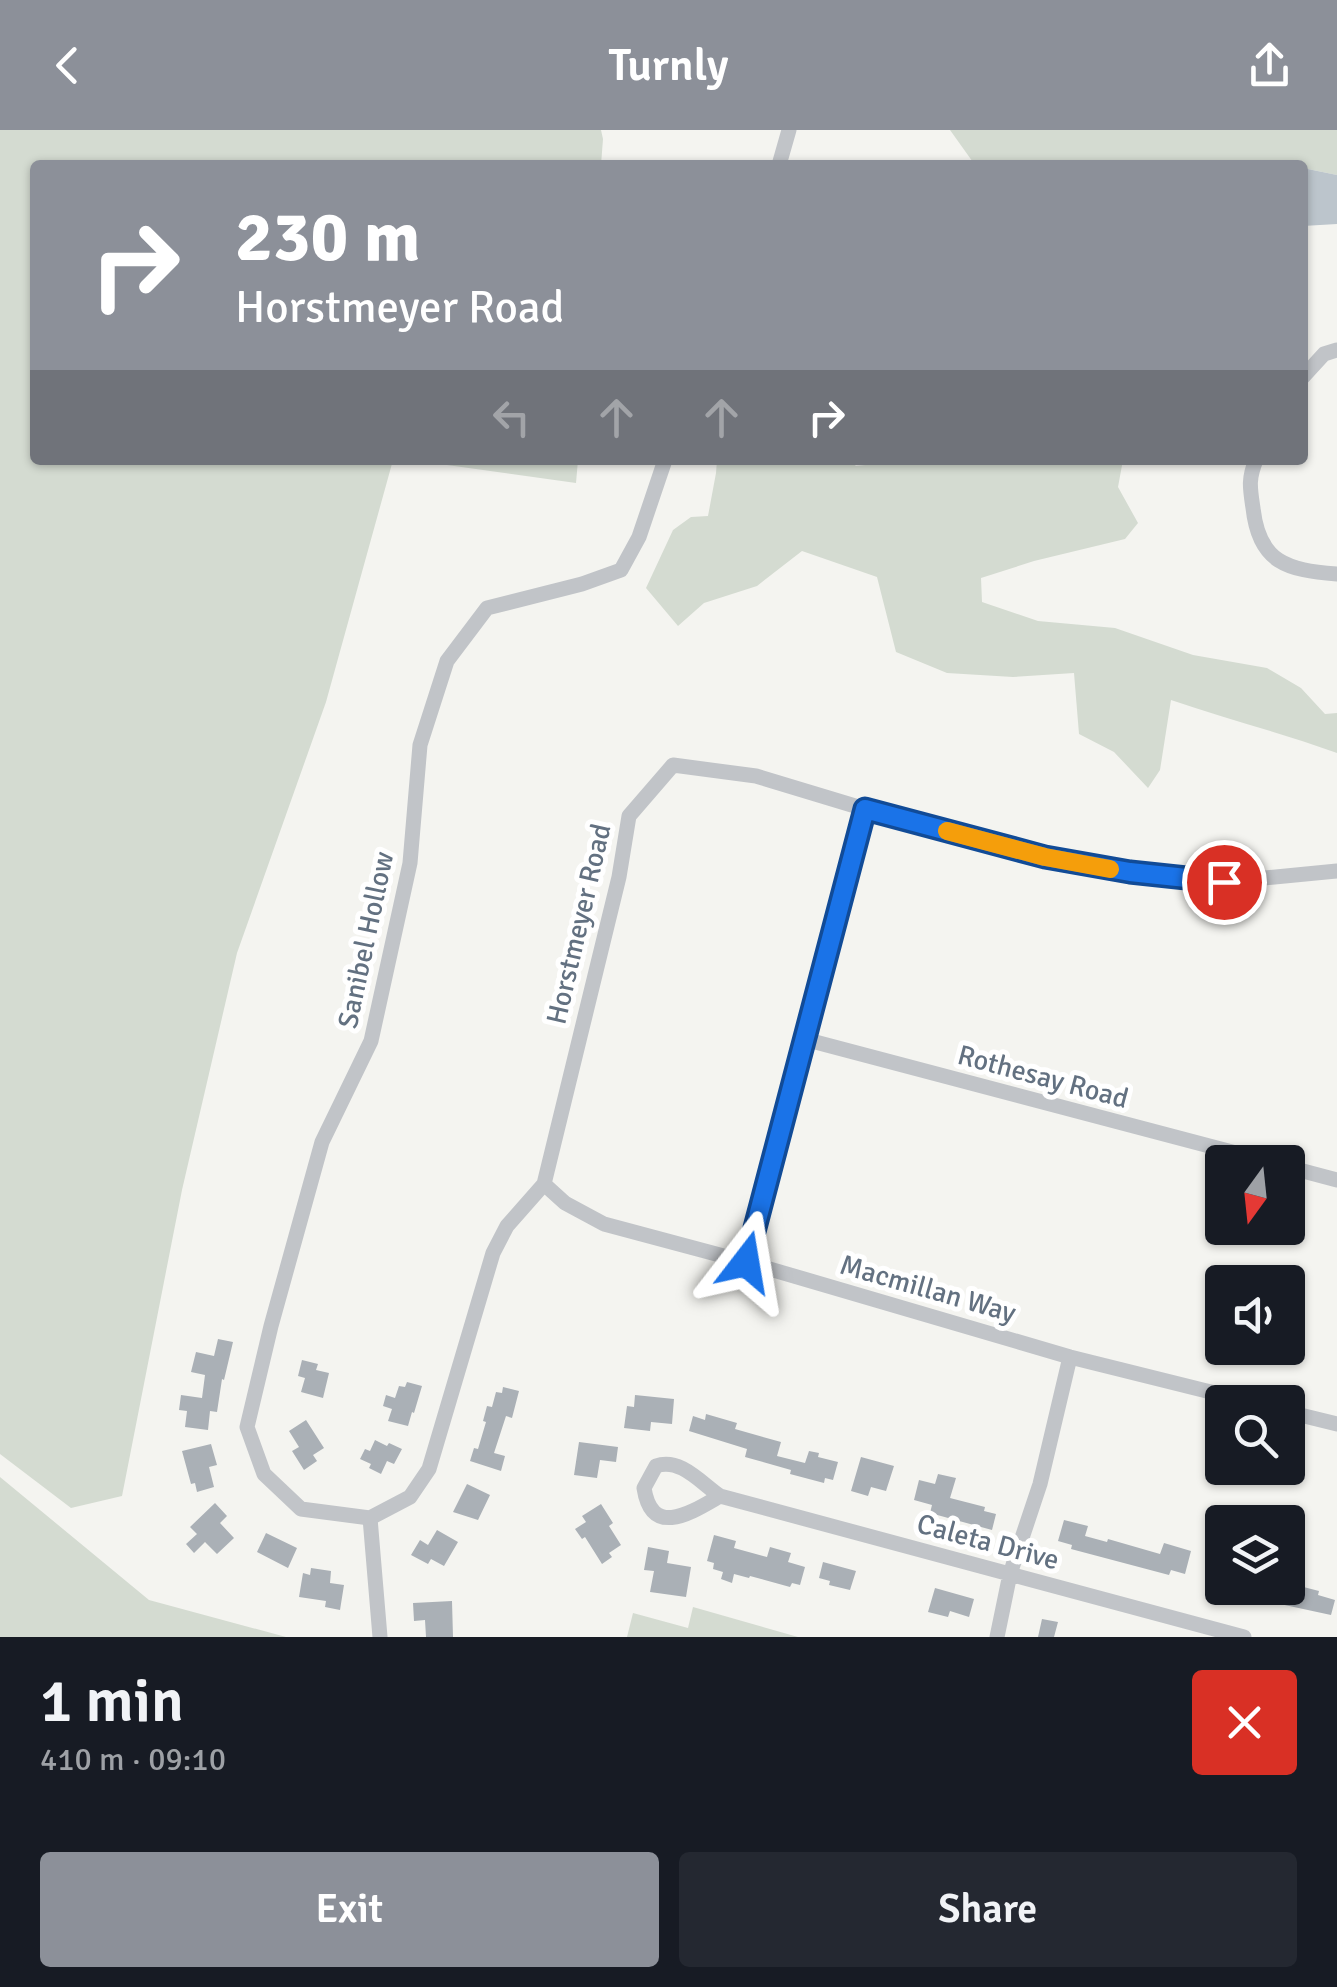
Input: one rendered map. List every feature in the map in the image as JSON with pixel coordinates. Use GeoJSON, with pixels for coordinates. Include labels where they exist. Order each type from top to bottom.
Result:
{"type":"FeatureCollection","features":[{"type":"Feature","properties":{"kind":"street"},"geometry":{"type":"LineString","coordinates":[[780,160],[789,130]]}},
{"type":"Feature","properties":{"kind":"street"},"geometry":{"type":"LineString","coordinates":[[1308,371],[1324,354],[1337,350]]}},
{"type":"Feature","properties":{"kind":"street","name":"Sanibel Hollow"},"geometry":{"type":"LineString","coordinates":[[370,1518],[301,1509],[264,1474],[247,1427],[322,1142],[371,1041],[410,863],[420,746],[446,661],[487,608],[621,570],[640,537],[663,465]]}},
{"type":"Feature","properties":{"kind":"street"},"geometry":{"type":"LineString","coordinates":[[1254,465],[1249,477],[1255,525],[1270,556],[1302,572],[1337,574]]}},
{"type":"Feature","properties":{"kind":"street","name":"Horstmeyer Road"},"geometry":{"type":"LineString","coordinates":[[544,1184],[619,878],[629,816],[673,765],[756,776],[1045,857],[1130,872],[1224,882],[1337,871]]}},
{"type":"Feature","properties":{"kind":"street"},"geometry":{"type":"LineString","coordinates":[[746,1262],[865,809]]}},
{"type":"Feature","properties":{"kind":"street","name":"Rothesay Road"},"geometry":{"type":"LineString","coordinates":[[804,1038],[1206,1145]]}},
{"type":"Feature","properties":{"kind":"street"},"geometry":{"type":"LineString","coordinates":[[1305,1172],[1337,1180]]}},
{"type":"Feature","properties":{"kind":"street"},"geometry":{"type":"LineString","coordinates":[[380,1637],[370,1518],[410,1497],[429,1470],[493,1253],[507,1226],[544,1184]]}},
{"type":"Feature","properties":{"kind":"street","name":"Macmillan Way"},"geometry":{"type":"LineString","coordinates":[[544,1184],[565,1203],[604,1224],[1070,1356],[1205,1390]]}},
{"type":"Feature","properties":{"kind":"street"},"geometry":{"type":"LineString","coordinates":[[997,1637],[1010,1574],[1040,1484],[1070,1356]]}},
{"type":"Feature","properties":{"kind":"street"},"geometry":{"type":"LineString","coordinates":[[1305,1416],[1337,1424]]}},
{"type":"Feature","properties":{"kind":"street","name":"Caleta Drive"},"geometry":{"type":"LineString","coordinates":[[720,1496],[679,1518],[667,1518],[649,1508],[644,1488],[656,1466],[666,1462],[678,1465],[720,1496],[1235,1636]]}},
{"type":"Feature","properties":{"kind":"shaded area"},"geometry":{"type":"Polygon","coordinates":[[[0,130],[601,130],[601,160],[30,160],[30,465],[392,465],[326,702],[237,953],[182,1190],[122,1496],[71,1508],[0,1454],[0,130]]]}},
{"type":"Feature","properties":{"kind":"shaded area"},"geometry":{"type":"Polygon","coordinates":[[[950,130],[1337,130],[1337,175],[1308,169],[1308,160],[971,160],[950,130]]]}},
{"type":"Feature","properties":{"kind":"shaded area"},"geometry":{"type":"Polygon","coordinates":[[[1308,169],[1337,175],[1337,224],[1308,226],[1308,169]]]}},
{"type":"Feature","properties":{"kind":"shaded area"},"geometry":{"type":"Polygon","coordinates":[[[447,465],[578,465],[576,483],[447,465]]]}},
{"type":"Feature","properties":{"kind":"shaded area"},"geometry":{"type":"Polygon","coordinates":[[[717,465],[1122,465],[1118,487],[1138,523],[1125,539],[981,578],[982,602],[1038,621],[1115,628],[1193,655],[1267,668],[1301,688],[1325,714],[1337,713],[1337,753],[1171,700],[1160,770],[1148,788],[1114,752],[1079,734],[1074,673],[1013,677],[947,673],[896,652],[877,577],[802,551],[757,586],[704,603],[678,626],[646,588],[673,530],[691,517],[708,516],[717,465]]]}},
{"type":"Feature","properties":{"kind":"shaded area"},"geometry":{"type":"Polygon","coordinates":[[[0,1477],[149,1600],[286,1637],[0,1637],[0,1477]]]}},
{"type":"Feature","properties":{"kind":"shaded area"},"geometry":{"type":"Polygon","coordinates":[[[693,1607],[798,1637],[627,1637],[633,1613],[688,1628],[693,1607]]]}},
{"type":"Feature","properties":{"kind":"building"},"geometry":{"type":"Polygon","coordinates":[[[218,1339],[233,1342],[217,1412],[210,1411],[208,1430],[185,1427],[187,1411],[179,1410],[181,1395],[202,1398],[205,1375],[191,1372],[196,1352],[214,1356],[218,1339]]]}},
{"type":"Feature","properties":{"kind":"building"},"geometry":{"type":"Polygon","coordinates":[[[302,1360],[318,1364],[316,1370],[329,1373],[323,1398],[301,1392],[305,1378],[298,1376],[302,1360]]]}},
{"type":"Feature","properties":{"kind":"building"},"geometry":{"type":"Polygon","coordinates":[[[407,1382],[422,1386],[408,1426],[388,1421],[392,1409],[383,1406],[386,1395],[395,1398],[399,1386],[405,1387],[407,1382]]]}},
{"type":"Feature","properties":{"kind":"building"},"geometry":{"type":"Polygon","coordinates":[[[503,1387],[519,1391],[512,1418],[506,1416],[494,1453],[505,1456],[501,1471],[470,1461],[474,1448],[478,1449],[487,1406],[492,1407],[496,1392],[502,1393],[503,1387]]]}},
{"type":"Feature","properties":{"kind":"building"},"geometry":{"type":"Polygon","coordinates":[[[635,1395],[674,1399],[672,1424],[651,1422],[650,1431],[624,1428],[627,1406],[634,1407],[635,1395]]]}},
{"type":"Feature","properties":{"kind":"building"},"geometry":{"type":"Polygon","coordinates":[[[706,1414],[737,1423],[735,1429],[781,1442],[777,1456],[805,1463],[809,1451],[838,1462],[833,1480],[825,1478],[824,1483],[790,1474],[791,1470],[745,1457],[747,1449],[689,1431],[693,1416],[705,1420],[706,1414]]]}},
{"type":"Feature","properties":{"kind":"building"},"geometry":{"type":"Polygon","coordinates":[[[306,1420],[324,1448],[313,1455],[317,1461],[304,1470],[292,1451],[299,1447],[289,1431],[306,1420]]]}},
{"type":"Feature","properties":{"kind":"building"},"geometry":{"type":"Polygon","coordinates":[[[375,1440],[402,1449],[394,1464],[387,1461],[381,1474],[360,1459],[375,1440]]]}},
{"type":"Feature","properties":{"kind":"building"},"geometry":{"type":"Polygon","coordinates":[[[579,1442],[618,1447],[616,1462],[600,1460],[597,1478],[574,1475],[579,1442]]]}},
{"type":"Feature","properties":{"kind":"building"},"geometry":{"type":"Polygon","coordinates":[[[211,1444],[217,1465],[209,1467],[214,1487],[197,1492],[182,1451],[211,1444]]]}},
{"type":"Feature","properties":{"kind":"building"},"geometry":{"type":"Polygon","coordinates":[[[861,1457],[894,1466],[886,1491],[871,1487],[868,1496],[851,1491],[861,1457]]]}},
{"type":"Feature","properties":{"kind":"building"},"geometry":{"type":"Polygon","coordinates":[[[938,1474],[956,1478],[950,1498],[996,1514],[992,1530],[930,1513],[932,1505],[914,1500],[919,1480],[935,1484],[938,1474]]]}},
{"type":"Feature","properties":{"kind":"building"},"geometry":{"type":"Polygon","coordinates":[[[467,1484],[490,1495],[478,1520],[453,1512],[467,1484]]]}},
{"type":"Feature","properties":{"kind":"building"},"geometry":{"type":"Polygon","coordinates":[[[215,1503],[227,1516],[220,1523],[234,1538],[217,1554],[205,1542],[194,1553],[186,1544],[197,1534],[190,1527],[215,1503]]]}},
{"type":"Feature","properties":{"kind":"building"},"geometry":{"type":"Polygon","coordinates":[[[601,1504],[621,1545],[602,1564],[585,1537],[582,1539],[575,1529],[586,1522],[582,1516],[601,1504]]]}},
{"type":"Feature","properties":{"kind":"building"},"geometry":{"type":"Polygon","coordinates":[[[1064,1520],[1088,1526],[1085,1536],[1107,1542],[1108,1539],[1160,1554],[1164,1543],[1191,1551],[1185,1574],[1171,1570],[1169,1575],[1071,1549],[1072,1545],[1058,1541],[1064,1520]]]}},
{"type":"Feature","properties":{"kind":"building"},"geometry":{"type":"Polygon","coordinates":[[[437,1530],[458,1542],[444,1566],[431,1559],[428,1564],[411,1555],[420,1540],[428,1545],[437,1530]]]}},
{"type":"Feature","properties":{"kind":"building"},"geometry":{"type":"Polygon","coordinates":[[[266,1533],[297,1548],[288,1568],[257,1552],[266,1533]]]}},
{"type":"Feature","properties":{"kind":"building"},"geometry":{"type":"Polygon","coordinates":[[[714,1535],[736,1541],[734,1548],[767,1557],[770,1547],[791,1553],[788,1562],[805,1567],[800,1585],[792,1583],[790,1587],[734,1574],[732,1583],[721,1579],[723,1572],[713,1569],[714,1563],[707,1561],[714,1535]]]}},
{"type":"Feature","properties":{"kind":"building"},"geometry":{"type":"Polygon","coordinates":[[[648,1547],[669,1551],[667,1563],[691,1567],[686,1597],[650,1592],[654,1571],[644,1570],[648,1547]]]}},
{"type":"Feature","properties":{"kind":"building"},"geometry":{"type":"Polygon","coordinates":[[[823,1562],[856,1571],[850,1590],[819,1578],[823,1562]]]}},
{"type":"Feature","properties":{"kind":"building"},"geometry":{"type":"Polygon","coordinates":[[[311,1568],[331,1571],[330,1583],[344,1585],[340,1610],[325,1607],[326,1601],[299,1597],[303,1573],[310,1575],[311,1568]]]}},
{"type":"Feature","properties":{"kind":"building"},"geometry":{"type":"Polygon","coordinates":[[[1305,1587],[1335,1600],[1331,1615],[1285,1605],[1305,1605],[1305,1587]]]}},
{"type":"Feature","properties":{"kind":"building"},"geometry":{"type":"Polygon","coordinates":[[[935,1588],[974,1599],[969,1617],[950,1611],[948,1617],[928,1612],[935,1588]]]}},
{"type":"Feature","properties":{"kind":"building"},"geometry":{"type":"Polygon","coordinates":[[[452,1601],[453,1637],[426,1637],[425,1620],[414,1621],[413,1603],[452,1601]]]}},
{"type":"Feature","properties":{"kind":"building"},"geometry":{"type":"Polygon","coordinates":[[[1042,1619],[1058,1622],[1054,1637],[1038,1637],[1042,1619]]]}},
{"type":"Feature","properties":{"kind":"slow traffic"},"geometry":{"type":"LineString","coordinates":[[947,831],[1045,857],[1110,869]]}},
{"type":"Feature","properties":{"kind":"route"},"geometry":{"type":"LineString","coordinates":[[746,1262],[865,809],[1045,857],[1130,872],[1224,882]]}}]}
